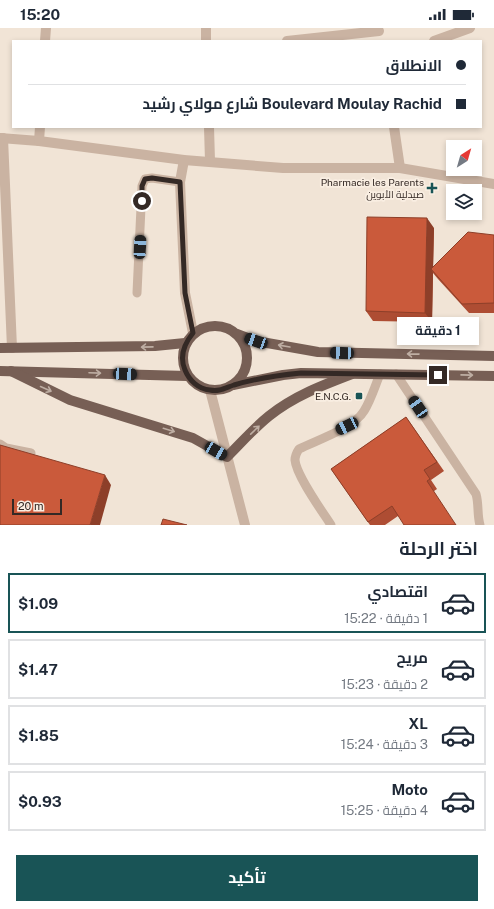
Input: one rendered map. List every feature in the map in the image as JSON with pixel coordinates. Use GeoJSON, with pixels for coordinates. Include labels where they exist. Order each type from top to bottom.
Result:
{"type":"FeatureCollection","features":[{"type":"Feature","properties":{"kind":"main road"},"geometry":{"type":"LineString","coordinates":[[494,356],[318,352],[256,341],[237,334],[227,327],[215,325],[203,327],[193,333],[185,343],[182,354],[183,365],[187,376],[193,383],[201,388],[210,390],[222,390],[233,385],[301,373],[494,376]]}},
{"type":"Feature","properties":{"kind":"main road"},"geometry":{"type":"LineString","coordinates":[[233,385],[244,373],[247,362],[246,347],[237,334]]}},
{"type":"Feature","properties":{"kind":"main road"},"geometry":{"type":"LineString","coordinates":[[0,348],[155,346],[185,343]]}},
{"type":"Feature","properties":{"kind":"main road"},"geometry":{"type":"LineString","coordinates":[[0,371],[95,372],[156,376],[187,376]]}},
{"type":"Feature","properties":{"kind":"main road"},"geometry":{"type":"LineString","coordinates":[[11,372],[70,400],[193,438],[227,457],[260,424],[283,406],[310,391],[352,374]]}},
{"type":"Feature","properties":{"kind":"street"},"geometry":{"type":"LineString","coordinates":[[45,40],[46,28]]}},
{"type":"Feature","properties":{"kind":"street"},"geometry":{"type":"LineString","coordinates":[[206,28],[206,40]]}},
{"type":"Feature","properties":{"kind":"street"},"geometry":{"type":"LineString","coordinates":[[437,40],[470,28]]}},
{"type":"Feature","properties":{"kind":"street"},"geometry":{"type":"LineString","coordinates":[[299,40],[379,33]]}},
{"type":"Feature","properties":{"kind":"street"},"geometry":{"type":"LineString","coordinates":[[39,141],[40,128]]}},
{"type":"Feature","properties":{"kind":"street"},"geometry":{"type":"LineString","coordinates":[[209,128],[210,161]]}},
{"type":"Feature","properties":{"kind":"street"},"geometry":{"type":"LineString","coordinates":[[394,128],[400,168]]}},
{"type":"Feature","properties":{"kind":"street"},"geometry":{"type":"LineString","coordinates":[[12,348],[2,138],[39,141],[184,160],[283,168],[400,168],[494,184]]}},
{"type":"Feature","properties":{"kind":"street"},"geometry":{"type":"LineString","coordinates":[[184,160],[180,182],[185,293],[193,333]]}},
{"type":"Feature","properties":{"kind":"street"},"geometry":{"type":"LineString","coordinates":[[210,390],[245,525]]}},
{"type":"Feature","properties":{"kind":"lane"},"geometry":{"type":"LineString","coordinates":[[137,293],[142,186],[145,179],[152,178],[180,182]]}},
{"type":"Feature","properties":{"kind":"lane"},"geometry":{"type":"LineString","coordinates":[[331,525],[306,486],[295,461],[296,454],[299,448],[347,426],[359,417],[368,404],[380,374]]}},
{"type":"Feature","properties":{"kind":"lane"},"geometry":{"type":"LineString","coordinates":[[396,374],[476,494],[478,500],[478,517],[480,525]]}},
{"type":"Feature","properties":{"kind":"lane"},"geometry":{"type":"LineString","coordinates":[[0,444],[6,448],[31,453]]}},
{"type":"Feature","properties":{"kind":"building"},"geometry":{"type":"Polygon","coordinates":[[[367,217],[427,218],[425,313],[366,311],[367,217]]]}},
{"type":"Feature","properties":{"kind":"building"},"geometry":{"type":"Polygon","coordinates":[[[468,232],[494,235],[494,303],[462,304],[431,269],[468,232]]]}},
{"type":"Feature","properties":{"kind":"building"},"geometry":{"type":"Polygon","coordinates":[[[406,417],[437,462],[424,470],[430,479],[427,481],[456,525],[404,525],[392,506],[368,522],[331,469],[406,417]]]}},
{"type":"Feature","properties":{"kind":"building"},"geometry":{"type":"Polygon","coordinates":[[[0,445],[105,475],[90,525],[0,525],[0,445]]]}},
{"type":"Feature","properties":{"kind":"building"},"geometry":{"type":"Polygon","coordinates":[[[163,519],[187,525],[161,525],[163,519]]]}},
{"type":"Feature","properties":{"kind":"place","name":"Pharmacie les Parents صيدلية الأبوين"},"geometry":{"type":"Point","coordinates":[432,188]}},
{"type":"Feature","properties":{"kind":"place","name":"E.N.C.G."},"geometry":{"type":"Point","coordinates":[359,396]}},
{"type":"Feature","properties":{"kind":"route"},"geometry":{"type":"LineString","coordinates":[[142,201],[142,186],[145,179],[152,178],[180,182],[185,293],[193,333],[185,343],[182,354],[183,365],[187,376],[193,383],[201,388],[222,390],[233,385],[301,373],[438,375]]}}]}
